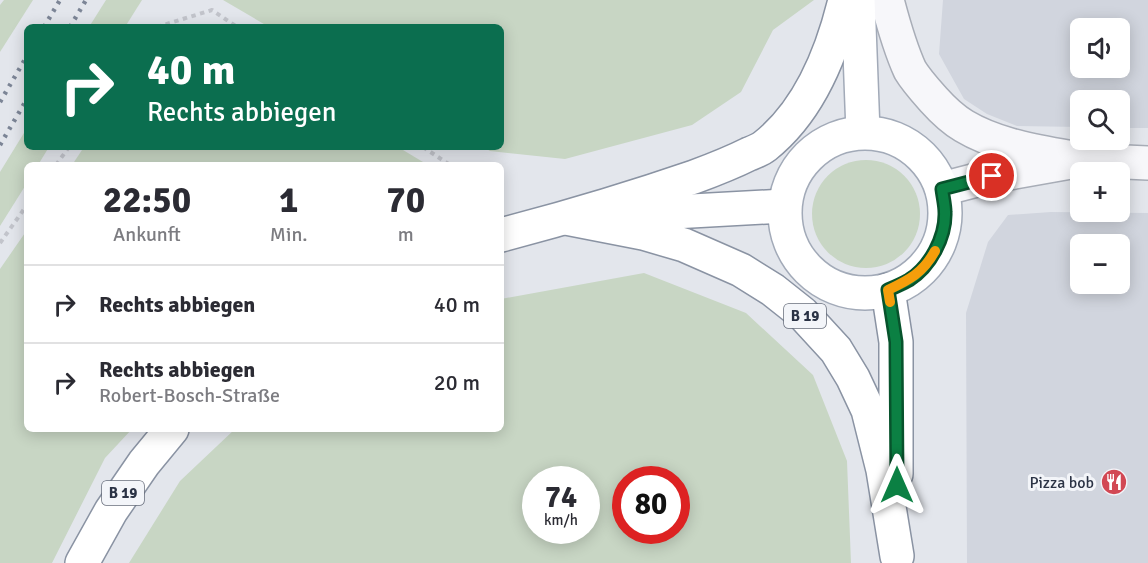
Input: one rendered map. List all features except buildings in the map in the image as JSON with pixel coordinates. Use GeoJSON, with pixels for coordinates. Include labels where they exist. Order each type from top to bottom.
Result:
{"type":"FeatureCollection","features":[{"type":"Feature","properties":{"kind":"main road"},"geometry":{"type":"LineString","coordinates":[[566,218],[714,170],[764,147],[790,122],[810,93],[823,66],[845,0]]}},
{"type":"Feature","properties":{"kind":"main road"},"geometry":{"type":"LineString","coordinates":[[858,0],[863,132]]}},
{"type":"Feature","properties":{"kind":"main road"},"geometry":{"type":"LineString","coordinates":[[863,132],[880,133],[897,138],[912,147],[925,159],[942,189],[945,214],[941,239],[933,254],[911,279],[888,290],[868,294],[849,292],[830,286],[814,276],[800,262],[790,245],[785,226],[784,206],[788,187],[797,169],[809,154],[825,142],[844,135],[863,132]]}},
{"type":"Feature","properties":{"kind":"main road"},"geometry":{"type":"LineString","coordinates":[[566,218],[784,206]]}},
{"type":"Feature","properties":{"kind":"main road","name":"B 19"},"geometry":{"type":"LineString","coordinates":[[504,234],[566,218],[643,234],[684,245],[732,265],[773,290],[802,313],[836,350],[853,378],[868,410],[883,470],[896,559]]}},
{"type":"Feature","properties":{"kind":"main road","name":"B 19"},"geometry":{"type":"LineString","coordinates":[[888,290],[896,342],[896,559]]}},
{"type":"Feature","properties":{"kind":"main road","name":"B 19"},"geometry":{"type":"LineString","coordinates":[[82,563],[111,511],[144,463],[170,432]]}},
{"type":"Feature","properties":{"kind":"street"},"geometry":{"type":"LineString","coordinates":[[887,0],[896,33],[911,71],[946,113],[963,126],[986,137],[1017,147],[1082,160],[1148,163]]}},
{"type":"Feature","properties":{"kind":"street"},"geometry":{"type":"LineString","coordinates":[[942,189],[992,176],[1082,160]]}},
{"type":"Feature","properties":{"kind":"path"},"geometry":{"type":"LineString","coordinates":[[167,24],[212,10],[233,24]]}},
{"type":"Feature","properties":{"kind":"path"},"geometry":{"type":"LineString","coordinates":[[428,150],[446,162]]}},
{"type":"Feature","properties":{"kind":"path"},"geometry":{"type":"LineString","coordinates":[[0,243],[24,209]]}},
{"type":"Feature","properties":{"kind":"shaded area"},"geometry":{"type":"Polygon","coordinates":[[[943,0],[1148,0],[1148,128],[1130,128],[1130,90],[1070,90],[1070,127],[1017,126],[987,114],[964,99],[939,54],[943,0]]]}},
{"type":"Feature","properties":{"kind":"shaded area"},"geometry":{"type":"Polygon","coordinates":[[[1070,212],[1070,222],[1130,222],[1130,213],[1148,213],[1148,563],[967,563],[966,313],[988,242],[1008,215],[1070,212]]]}},
{"type":"Feature","properties":{"kind":"green space"},"geometry":{"type":"Polygon","coordinates":[[[4,0],[33,0],[0,52],[0,5],[4,0]]]}},
{"type":"Feature","properties":{"kind":"green space"},"geometry":{"type":"Polygon","coordinates":[[[106,0],[142,0],[127,24],[91,24],[106,0]]]}},
{"type":"Feature","properties":{"kind":"green space"},"geometry":{"type":"Polygon","coordinates":[[[223,0],[814,0],[773,30],[741,92],[692,125],[565,159],[488,150],[504,150],[504,24],[264,24],[223,0]]]}},
{"type":"Feature","properties":{"kind":"green space"},"geometry":{"type":"Polygon","coordinates":[[[24,133],[24,150],[47,150],[40,162],[24,162],[24,188],[0,226],[0,172],[24,133]]]}},
{"type":"Feature","properties":{"kind":"green space"},"geometry":{"type":"Polygon","coordinates":[[[82,150],[403,150],[423,162],[74,162],[82,150]]]}},
{"type":"Feature","properties":{"kind":"green space"},"geometry":{"type":"Polygon","coordinates":[[[866,160],[887,164],[904,176],[916,193],[920,214],[916,235],[904,252],[887,264],[866,268],[845,264],[828,252],[816,235],[812,214],[816,193],[828,176],[845,164],[866,160]]]}},
{"type":"Feature","properties":{"kind":"green space"},"geometry":{"type":"Polygon","coordinates":[[[24,234],[24,432],[129,432],[105,458],[52,563],[0,563],[0,269],[24,234]]]}},
{"type":"Feature","properties":{"kind":"green space"},"geometry":{"type":"Polygon","coordinates":[[[644,273],[746,313],[813,375],[847,461],[851,563],[129,563],[180,481],[232,432],[504,432],[504,298],[644,273]]]}},
{"type":"Feature","properties":{"kind":"railway"},"geometry":{"type":"LineString","coordinates":[[46,24],[60,0]]}},
{"type":"Feature","properties":{"kind":"railway"},"geometry":{"type":"LineString","coordinates":[[72,24],[86,0]]}},
{"type":"Feature","properties":{"kind":"railway"},"geometry":{"type":"LineString","coordinates":[[0,102],[24,61]]}},
{"type":"Feature","properties":{"kind":"railway"},"geometry":{"type":"LineString","coordinates":[[0,145],[24,104]]}},
{"type":"Feature","properties":{"kind":"slow traffic"},"geometry":{"type":"LineString","coordinates":[[890,302],[888,290],[911,279],[929,261],[935,251]]}},
{"type":"Feature","properties":{"kind":"place","name":"Pizza bob"},"geometry":{"type":"Point","coordinates":[1114,482]}},
{"type":"Feature","properties":{"kind":"route"},"geometry":{"type":"LineString","coordinates":[[897,485],[896,342],[888,290],[911,279],[929,261],[941,239],[945,214],[942,189],[992,176]]}}]}
